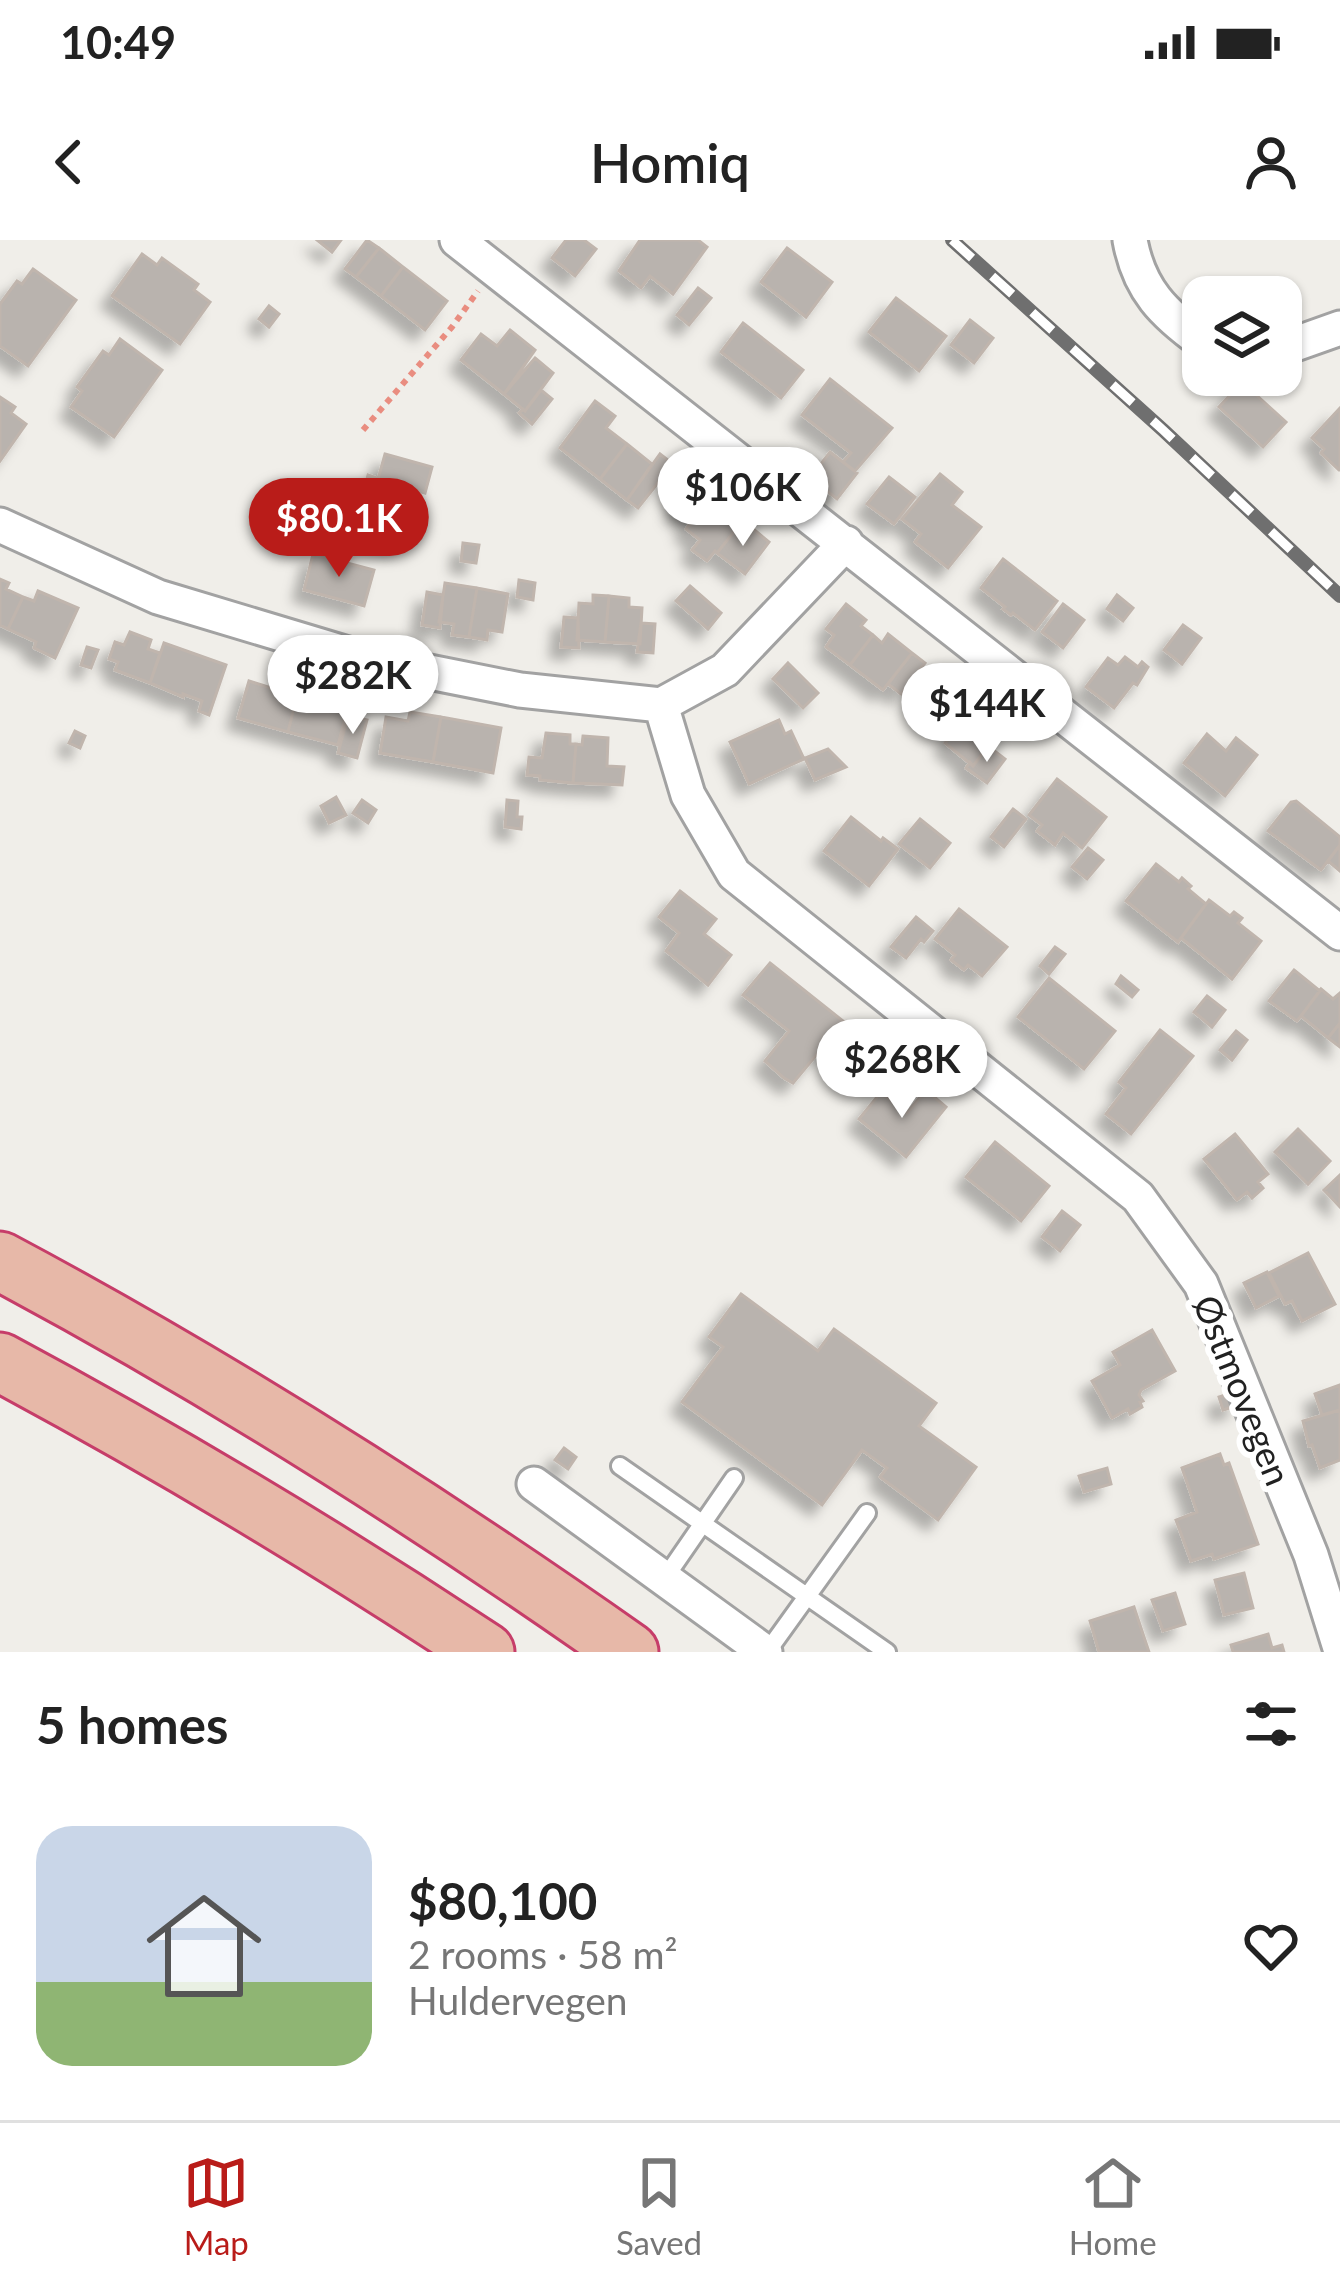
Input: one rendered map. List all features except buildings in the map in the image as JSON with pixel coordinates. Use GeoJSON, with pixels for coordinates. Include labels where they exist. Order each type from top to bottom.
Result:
{"type":"FeatureCollection","features":[{"type":"Feature","properties":{"kind":"highway"},"geometry":{"type":"LineString","coordinates":[[0,1262],[200,1372],[457,1534],[629,1652]]}},
{"type":"Feature","properties":{"kind":"highway"},"geometry":{"type":"LineString","coordinates":[[0,1362],[272,1517],[485,1652]]}},
{"type":"Feature","properties":{"kind":"street"},"geometry":{"type":"LineString","coordinates":[[457,240],[1340,933]]}},
{"type":"Feature","properties":{"kind":"street"},"geometry":{"type":"LineString","coordinates":[[1130,240],[1149,292],[1182,327]]}},
{"type":"Feature","properties":{"kind":"street"},"geometry":{"type":"LineString","coordinates":[[1302,342],[1340,328]]}},
{"type":"Feature","properties":{"kind":"street"},"geometry":{"type":"LineString","coordinates":[[0,525],[158,597],[364,658],[520,691],[661,705],[725,670],[845,543]]}},
{"type":"Feature","properties":{"kind":"street","name":"Østmovegen"},"geometry":{"type":"LineString","coordinates":[[661,705],[688,795],[734,874],[1138,1197],[1201,1285],[1311,1555],[1340,1648]]}},
{"type":"Feature","properties":{"kind":"street"},"geometry":{"type":"LineString","coordinates":[[534,1484],[766,1652]]}},
{"type":"Feature","properties":{"kind":"lane"},"geometry":{"type":"LineString","coordinates":[[620,1466],[887,1652]]}},
{"type":"Feature","properties":{"kind":"lane"},"geometry":{"type":"LineString","coordinates":[[665,1578],[734,1478]]}},
{"type":"Feature","properties":{"kind":"lane"},"geometry":{"type":"LineString","coordinates":[[766,1652],[867,1513]]}},
{"type":"Feature","properties":{"kind":"path"},"geometry":{"type":"LineString","coordinates":[[363,430],[452,327],[494,269]]}},
{"type":"Feature","properties":{"kind":"railway"},"geometry":{"type":"LineString","coordinates":[[952,240],[1340,596]]}}]}
